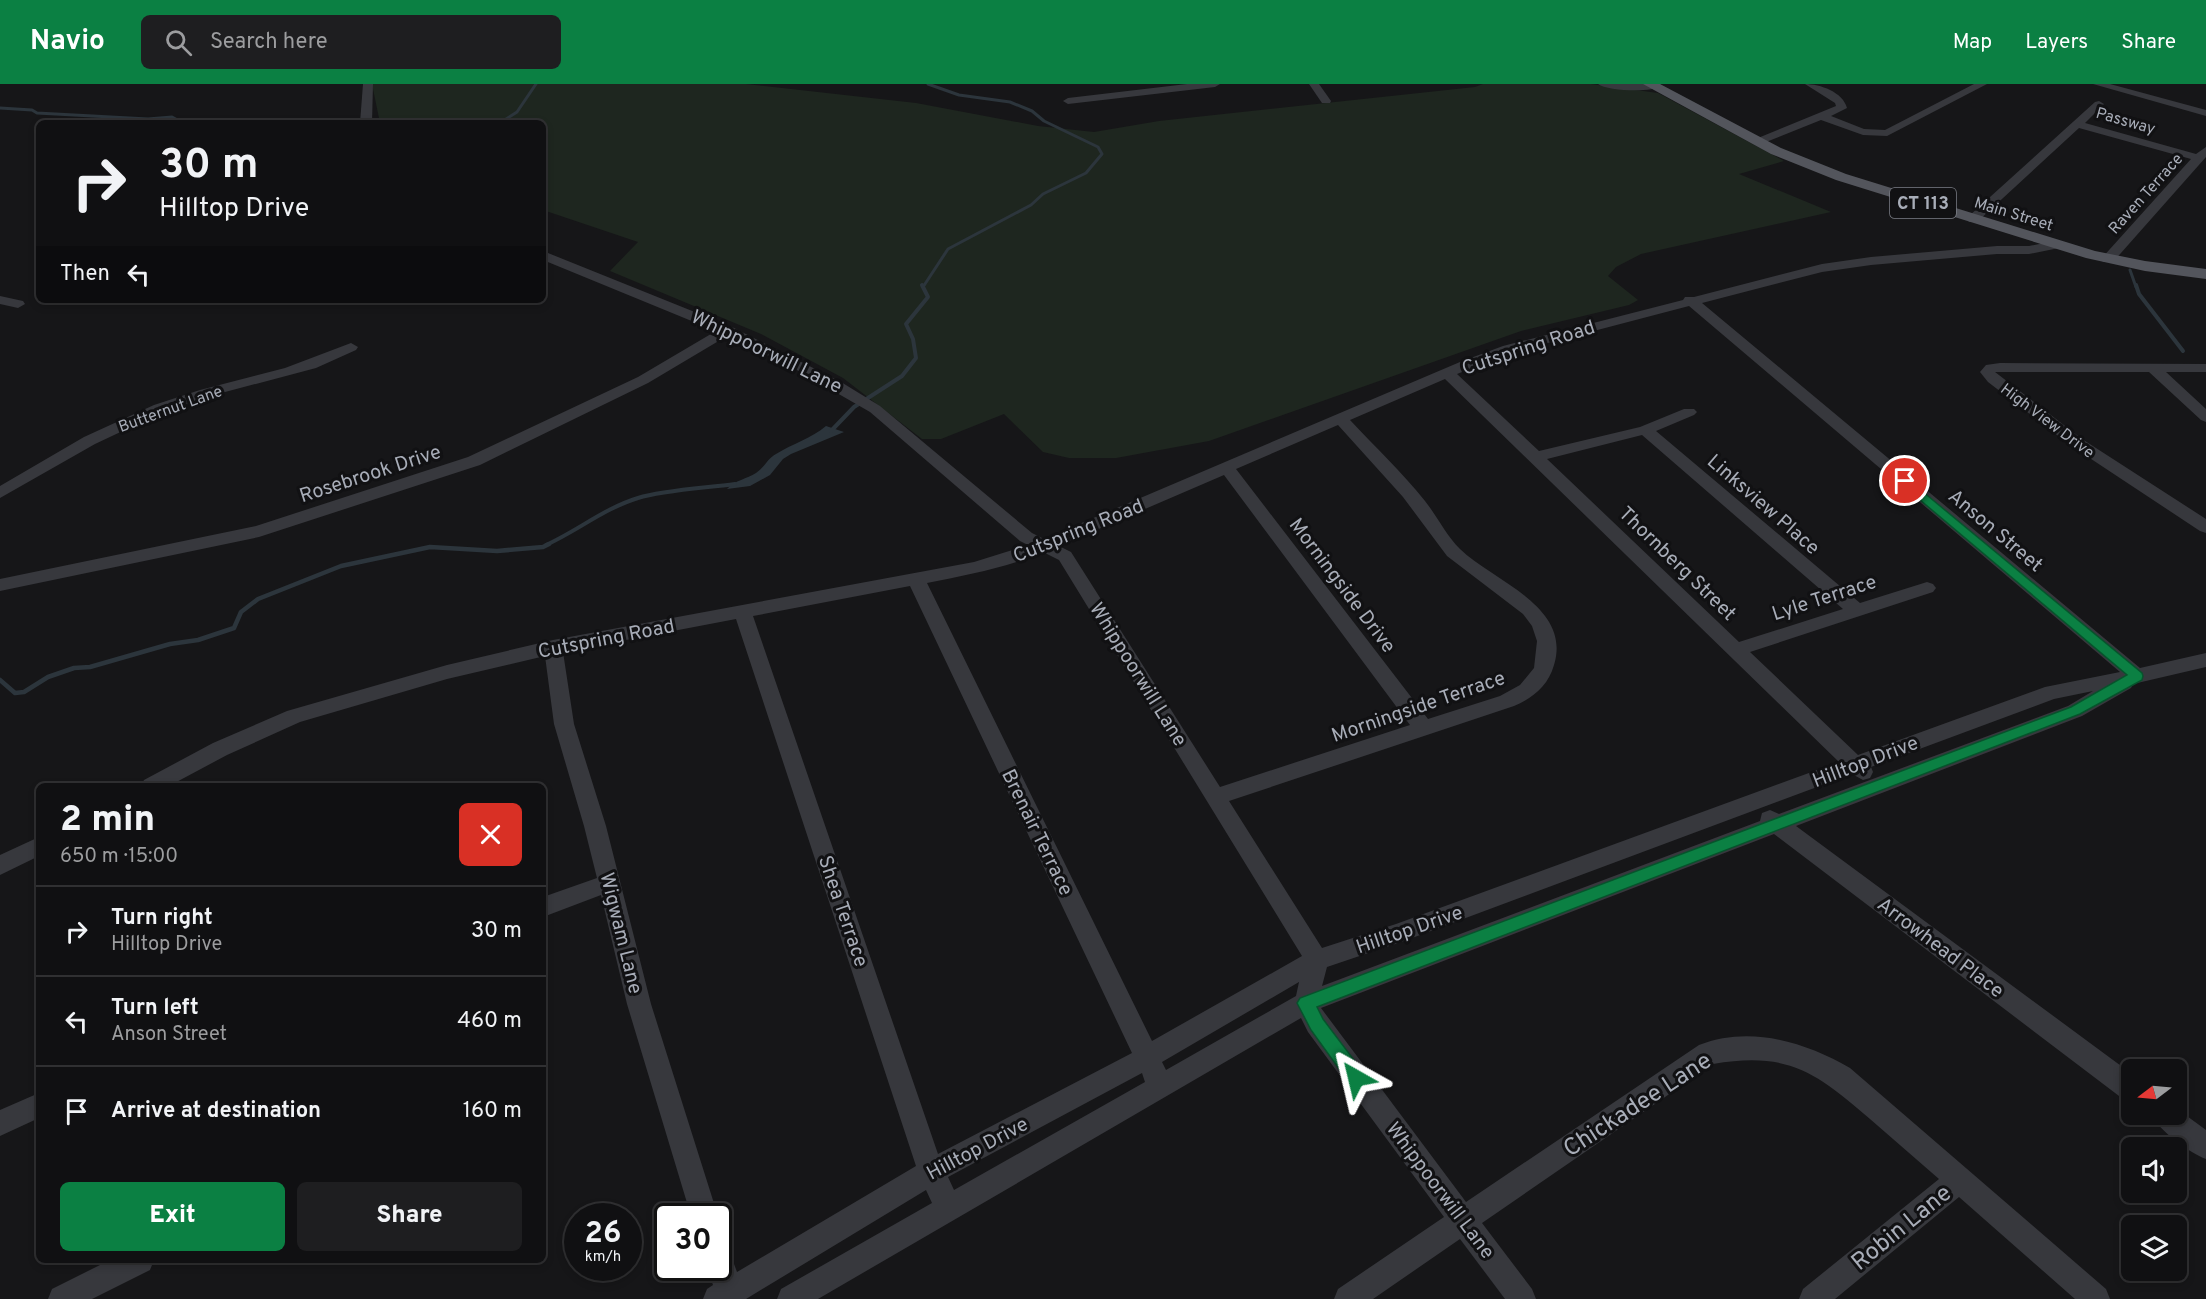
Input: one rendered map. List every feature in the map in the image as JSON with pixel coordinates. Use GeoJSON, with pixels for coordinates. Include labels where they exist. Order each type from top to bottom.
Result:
{"type":"FeatureCollection","features":[{"type":"Feature","properties":{"kind":"main road"},"geometry":{"type":"LineString","coordinates":[[1655,85],[1681,84]]}},
{"type":"Feature","properties":{"kind":"main road","name":"Main Street"},"geometry":{"type":"LineString","coordinates":[[1655,85],[1757,142],[1794,160],[1841,177],[2108,259],[2206,274]]}},
{"type":"Feature","properties":{"kind":"street"},"geometry":{"type":"LineString","coordinates":[[366,120],[368,84]]}},
{"type":"Feature","properties":{"kind":"street"},"geometry":{"type":"LineString","coordinates":[[1068,101],[1215,84]]}},
{"type":"Feature","properties":{"kind":"street"},"geometry":{"type":"LineString","coordinates":[[1314,84],[1326,102]]}},
{"type":"Feature","properties":{"kind":"street"},"geometry":{"type":"LineString","coordinates":[[1604,84],[1630,87],[1655,85]]}},
{"type":"Feature","properties":{"kind":"street"},"geometry":{"type":"LineString","coordinates":[[1757,142],[1839,110],[1842,105],[1836,98],[1810,84]]}},
{"type":"Feature","properties":{"kind":"street"},"geometry":{"type":"LineString","coordinates":[[1822,117],[1857,131],[1887,133],[1982,84]]}},
{"type":"Feature","properties":{"kind":"street"},"geometry":{"type":"LineString","coordinates":[[2098,84],[2206,114]]}},
{"type":"Feature","properties":{"kind":"street"},"geometry":{"type":"LineString","coordinates":[[1972,219],[2099,104]]}},
{"type":"Feature","properties":{"kind":"street","name":"Passway"},"geometry":{"type":"LineString","coordinates":[[2078,124],[2203,154]]}},
{"type":"Feature","properties":{"kind":"street","name":"Raven Terrace"},"geometry":{"type":"LineString","coordinates":[[2108,259],[2203,154]]}},
{"type":"Feature","properties":{"kind":"street","name":"Cutspring Road"},"geometry":{"type":"LineString","coordinates":[[1997,250],[2021,234]]}},
{"type":"Feature","properties":{"kind":"street","name":"Cutspring Road"},"geometry":{"type":"LineString","coordinates":[[157,783],[220,749],[294,716],[447,672],[554,647],[998,562],[1045,546],[1508,349],[1690,300],[1832,267],[1997,250],[2030,250],[2054,244]]}},
{"type":"Feature","properties":{"kind":"street","name":"Whippoorwill Lane"},"geometry":{"type":"LineString","coordinates":[[546,256],[642,293],[727,330],[853,394],[875,409],[1026,537],[1065,556],[1317,960]]}},
{"type":"Feature","properties":{"kind":"street"},"geometry":{"type":"LineString","coordinates":[[0,300],[18,304]]}},
{"type":"Feature","properties":{"kind":"street","name":"Anson Street"},"geometry":{"type":"LineString","coordinates":[[1690,300],[2137,676]]}},
{"type":"Feature","properties":{"kind":"street","name":"Rosebrook Drive"},"geometry":{"type":"LineString","coordinates":[[0,585],[259,531],[474,461],[651,376],[727,330]]}},
{"type":"Feature","properties":{"kind":"street","name":"Butternut Lane"},"geometry":{"type":"LineString","coordinates":[[0,493],[97,435],[134,418],[186,399],[312,365],[351,347]]}},
{"type":"Feature","properties":{"kind":"street","name":"High View Drive"},"geometry":{"type":"LineString","coordinates":[[2206,368],[2000,366],[1991,368],[1987,372],[2076,442],[2206,527]]}},
{"type":"Feature","properties":{"kind":"street"},"geometry":{"type":"LineString","coordinates":[[2152,367],[2206,417]]}},
{"type":"Feature","properties":{"kind":"street","name":"Thornberg Street"},"geometry":{"type":"LineString","coordinates":[[1448,373],[1877,785]]}},
{"type":"Feature","properties":{"kind":"street"},"geometry":{"type":"LineString","coordinates":[[1536,457],[1645,430],[1689,412]]}},
{"type":"Feature","properties":{"kind":"street","name":"Morningside Terrace"},"geometry":{"type":"LineString","coordinates":[[1216,797],[1520,696],[1541,677],[1548,654],[1542,627],[1515,597],[1465,563],[1454,552],[1416,502],[1341,419]]}},
{"type":"Feature","properties":{"kind":"street","name":"Linksview Place"},"geometry":{"type":"LineString","coordinates":[[1645,430],[1856,610]]}},
{"type":"Feature","properties":{"kind":"street","name":"Morningside Drive"},"geometry":{"type":"LineString","coordinates":[[1227,468],[1424,729]]}},
{"type":"Feature","properties":{"kind":"street","name":"Brenair Terrace"},"geometry":{"type":"LineString","coordinates":[[916,579],[1160,1085]]}},
{"type":"Feature","properties":{"kind":"street","name":"Lyle Terrace"},"geometry":{"type":"LineString","coordinates":[[1735,650],[1927,588]]}},
{"type":"Feature","properties":{"kind":"street","name":"Shea Terrace"},"geometry":{"type":"LineString","coordinates":[[743,612],[932,1172],[949,1208]]}},
{"type":"Feature","properties":{"kind":"street","name":"Wigwam Lane"},"geometry":{"type":"LineString","coordinates":[[554,647],[564,724],[591,808],[639,1004],[701,1203]]}},
{"type":"Feature","properties":{"kind":"street","name":"Hilltop Drive"},"geometry":{"type":"LineString","coordinates":[[726,1296],[932,1172],[1146,1058],[1317,960],[1396,934],[2052,692],[2206,660]]}},
{"type":"Feature","properties":{"kind":"street","name":"Hilltop Drive"},"geometry":{"type":"LineString","coordinates":[[791,1299],[1306,1003],[2075,711],[2137,676]]}},
{"type":"Feature","properties":{"kind":"street","name":"Arrowhead Place"},"geometry":{"type":"LineString","coordinates":[[1751,804],[2121,1082]]}},
{"type":"Feature","properties":{"kind":"street"},"geometry":{"type":"LineString","coordinates":[[0,866],[36,848]]}},
{"type":"Feature","properties":{"kind":"street"},"geometry":{"type":"LineString","coordinates":[[546,906],[608,883]]}},
{"type":"Feature","properties":{"kind":"street"},"geometry":{"type":"LineString","coordinates":[[1306,1003],[1317,960]]}},
{"type":"Feature","properties":{"kind":"street","name":"Whippoorwill Lane"},"geometry":{"type":"LineString","coordinates":[[1306,1003],[1317,1024],[1522,1299]]}},
{"type":"Feature","properties":{"kind":"street","name":"Chickadee Lane"},"geometry":{"type":"LineString","coordinates":[[1348,1299],[1708,1053],[1748,1047],[1773,1049],[1818,1062],[1841,1077],[2096,1299]]}},
{"type":"Feature","properties":{"kind":"street"},"geometry":{"type":"LineString","coordinates":[[0,1123],[36,1106]]}},
{"type":"Feature","properties":{"kind":"street"},"geometry":{"type":"LineString","coordinates":[[2178,1125],[2206,1146]]}},
{"type":"Feature","properties":{"kind":"street","name":"Robin Lane"},"geometry":{"type":"LineString","coordinates":[[1813,1299],[1960,1179]]}},
{"type":"Feature","properties":{"kind":"street"},"geometry":{"type":"LineString","coordinates":[[62,1299],[134,1263]]}},
{"type":"Feature","properties":{"kind":"street"},"geometry":{"type":"LineString","coordinates":[[723,1281],[726,1296]]}},
{"type":"Feature","properties":{"kind":"shaded area"},"geometry":{"type":"Polygon","coordinates":[[[372,84],[746,84],[916,103],[1038,126],[1094,132],[1159,121],[1475,87],[1483,84],[1591,84],[1658,93],[1784,161],[1739,174],[1831,212],[1641,254],[1616,267],[1608,276],[1638,300],[1629,305],[1521,331],[1209,441],[1116,458],[1069,458],[1043,452],[1004,414],[941,439],[922,439],[843,378],[761,334],[610,271],[638,242],[546,211],[546,120],[379,120],[372,84]]]}},
{"type":"Feature","properties":{"kind":"shaded area"},"geometry":{"type":"Polygon","coordinates":[[[826,426],[844,432],[791,454],[783,459],[770,475],[750,486],[727,489],[756,473],[782,450],[826,426]]]}},
{"type":"Feature","properties":{"kind":"waterway"},"geometry":{"type":"LineString","coordinates":[[505,120],[517,112],[536,84]]}},
{"type":"Feature","properties":{"kind":"waterway"},"geometry":{"type":"LineString","coordinates":[[923,287],[948,249],[1031,205],[1043,194],[1086,173],[1102,154],[1098,147],[1044,121],[1032,111],[1010,102],[959,95],[928,84]]}},
{"type":"Feature","properties":{"kind":"waterway"},"geometry":{"type":"LineString","coordinates":[[0,108],[32,110],[37,113],[148,119],[172,117],[178,120]]}},
{"type":"Feature","properties":{"kind":"waterway"},"geometry":{"type":"LineString","coordinates":[[2130,270],[2136,287]]}},
{"type":"Feature","properties":{"kind":"waterway"},"geometry":{"type":"LineString","coordinates":[[2136,285],[2139,294],[2183,351]]}},
{"type":"Feature","properties":{"kind":"waterway"},"geometry":{"type":"LineString","coordinates":[[831,431],[854,407],[902,376],[916,358],[913,339],[906,324],[928,297],[923,287]]}},
{"type":"Feature","properties":{"kind":"waterway"},"geometry":{"type":"LineString","coordinates":[[546,545],[614,508],[638,498],[672,491],[735,484]]}},
{"type":"Feature","properties":{"kind":"waterway"},"geometry":{"type":"LineString","coordinates":[[0,680],[15,693],[24,692],[48,677],[74,668],[90,667],[170,644],[198,640],[234,628],[241,612],[258,599],[341,566],[430,547],[497,551],[543,547],[549,544]]}},
{"type":"Feature","properties":{"kind":"route"},"geometry":{"type":"LineString","coordinates":[[1356,1078],[1317,1024],[1306,1003],[2075,711],[2137,676],[1905,481]]}}]}
